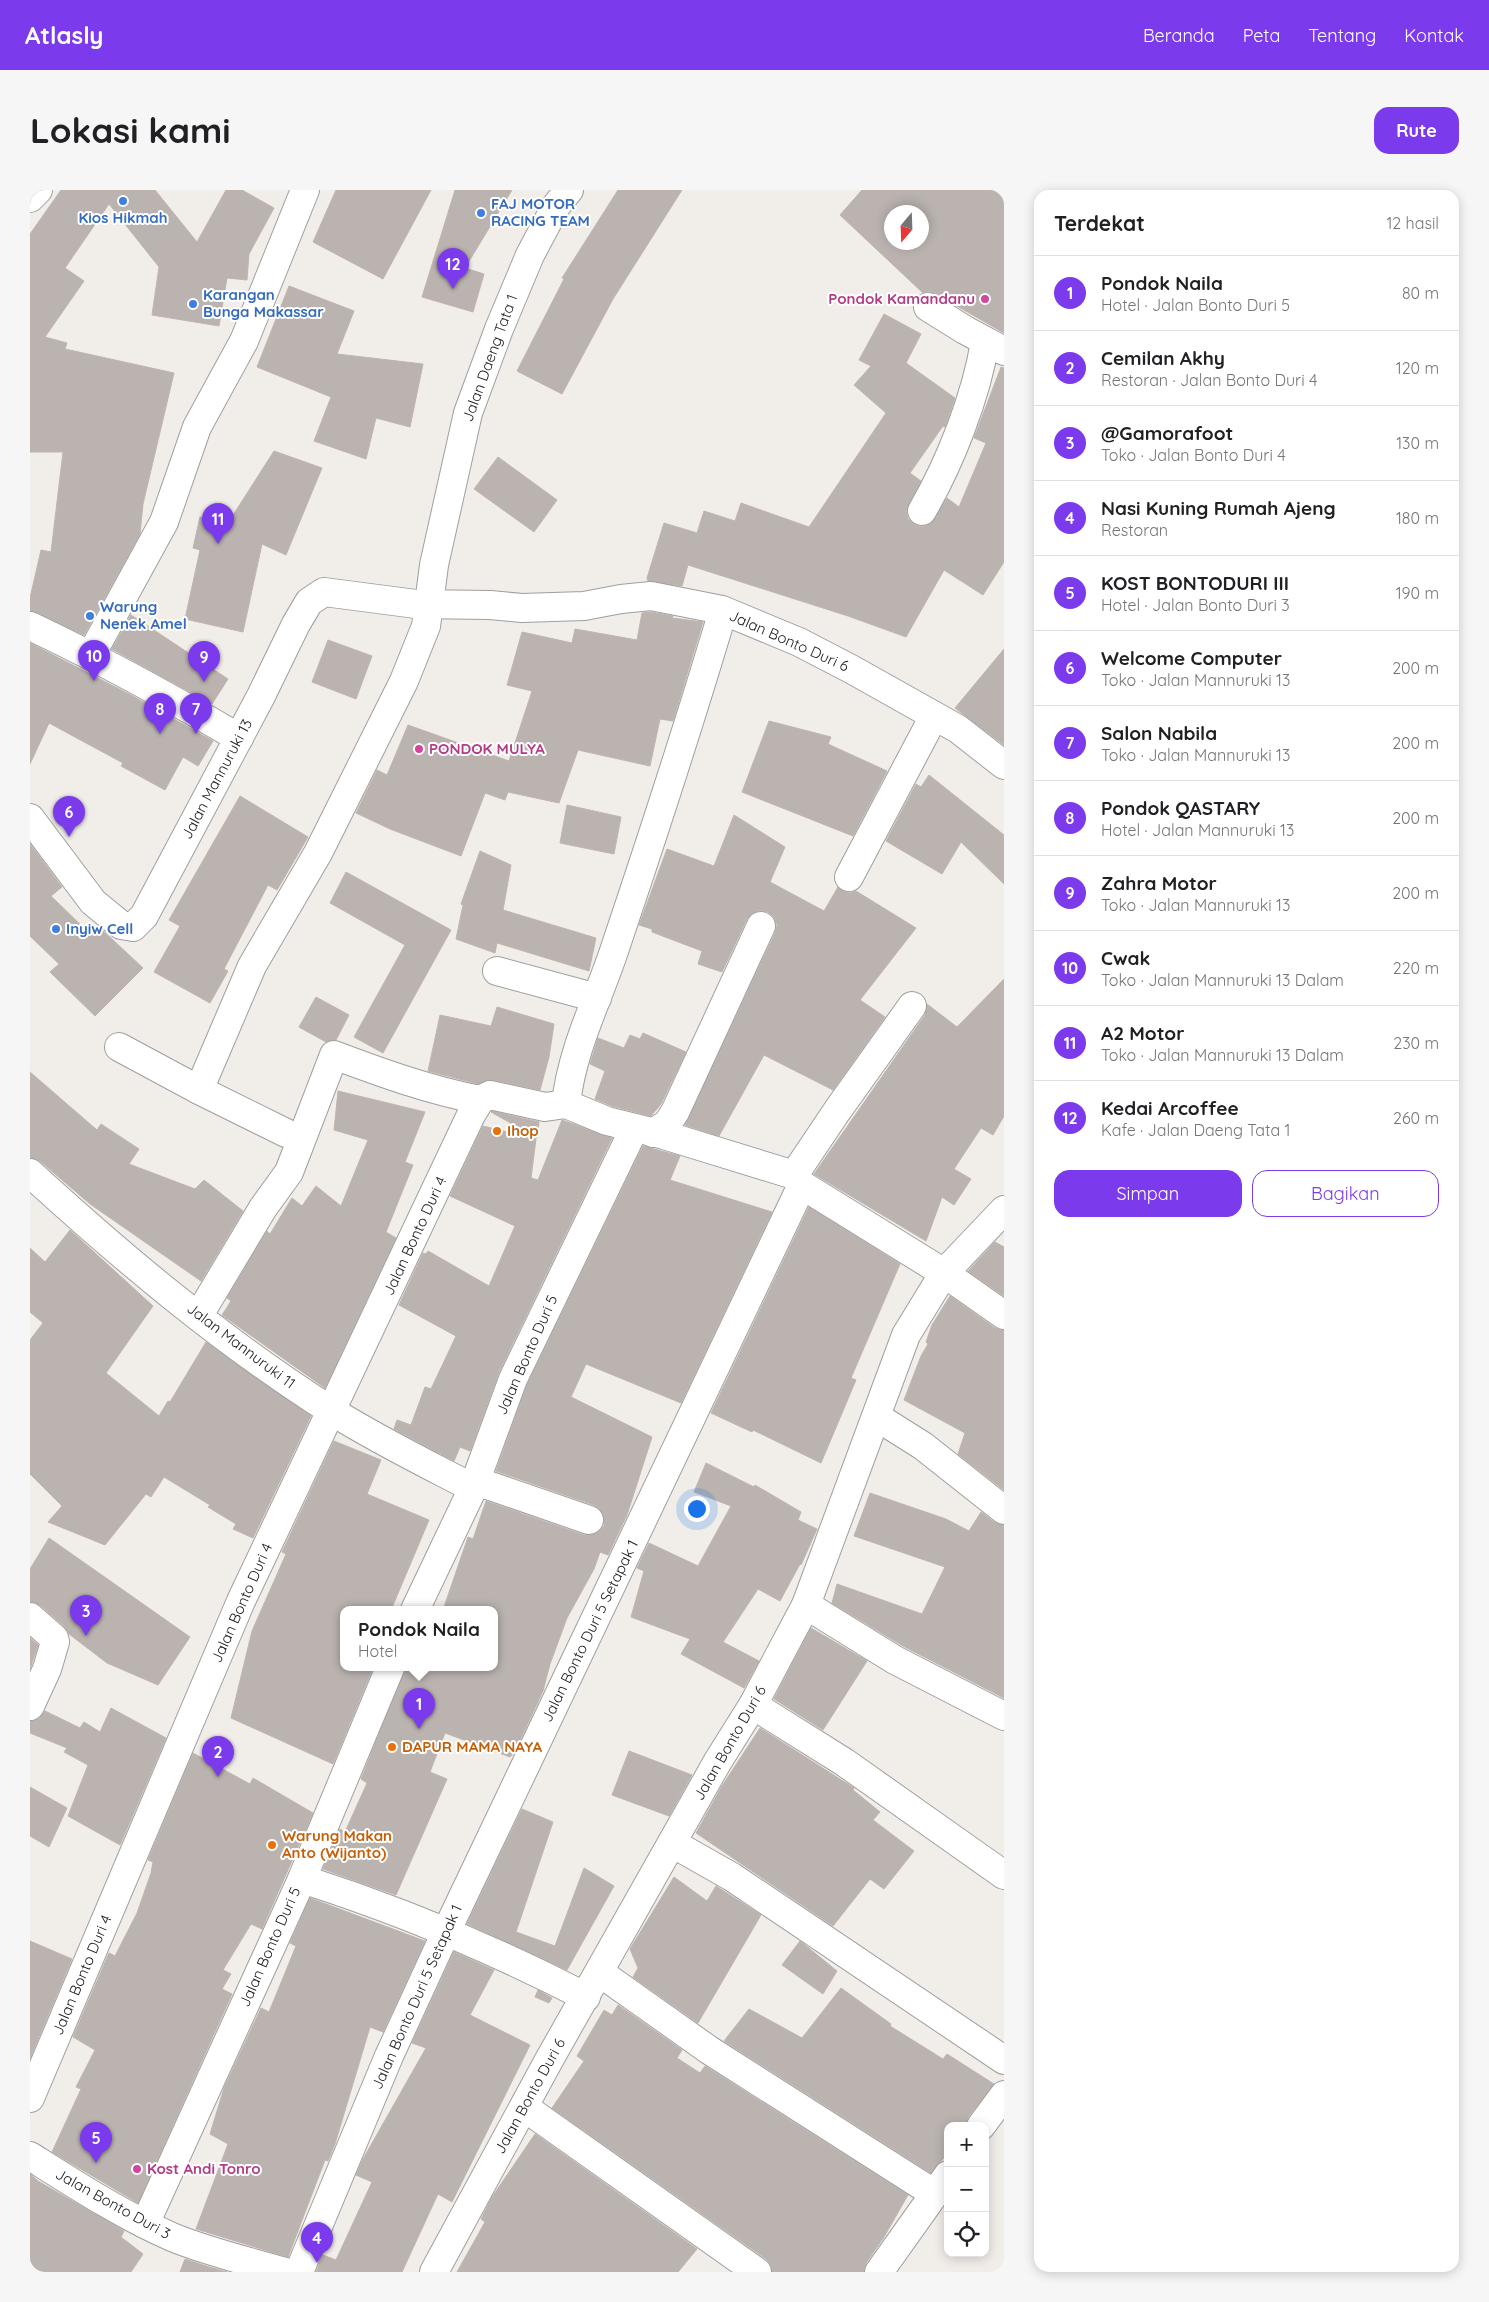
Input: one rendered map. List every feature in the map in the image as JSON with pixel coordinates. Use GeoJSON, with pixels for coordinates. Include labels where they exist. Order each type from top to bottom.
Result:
{"type":"FeatureCollection","features":[{"type":"Feature","properties":{"kind":"street"},"geometry":{"type":"LineString","coordinates":[[30,198],[38,190]]}},
{"type":"Feature","properties":{"kind":"street"},"geometry":{"type":"LineString","coordinates":[[90,655],[164,522],[197,427],[244,341],[305,190]]}},
{"type":"Feature","properties":{"kind":"street","name":"Jalan Daeng Tata 1"},"geometry":{"type":"LineString","coordinates":[[199,1090],[252,966],[318,853],[404,681],[427,615],[434,565],[468,413],[498,329],[530,255],[556,206],[569,190]]}},
{"type":"Feature","properties":{"kind":"street"},"geometry":{"type":"LineString","coordinates":[[922,511],[940,479],[980,371],[995,347],[928,307]]}},
{"type":"Feature","properties":{"kind":"street","name":"Jalan Mannuruki 13"},"geometry":{"type":"LineString","coordinates":[[30,818],[93,902],[121,925],[133,927],[144,916],[309,602],[324,592],[416,604],[427,615]]}},
{"type":"Feature","properties":{"kind":"street","name":"Jalan Bonto Duri 6"},"geometry":{"type":"LineString","coordinates":[[427,615],[584,606],[650,596],[723,611],[799,642],[851,669],[958,729],[1004,765]]}},
{"type":"Feature","properties":{"kind":"street"},"geometry":{"type":"LineString","coordinates":[[566,1104],[568,1085],[576,1057],[689,723],[723,611]]}},
{"type":"Feature","properties":{"kind":"street"},"geometry":{"type":"LineString","coordinates":[[30,626],[162,693],[239,738]]}},
{"type":"Feature","properties":{"kind":"street"},"geometry":{"type":"LineString","coordinates":[[849,877],[934,716]]}},
{"type":"Feature","properties":{"kind":"street","name":"Jalan Bonto Duri 5"},"geometry":{"type":"LineString","coordinates":[[417,1606],[474,1484],[513,1378],[643,1131],[668,1124],[675,1112],[760,926]]}},
{"type":"Feature","properties":{"kind":"street"},"geometry":{"type":"LineString","coordinates":[[497,971],[597,998]]}},
{"type":"Feature","properties":{"kind":"street","name":"Jalan Bonto Duri 5 Setapak 1"},"geometry":{"type":"LineString","coordinates":[[300,2272],[386,2065],[447,1930],[798,1180],[837,1111],[912,1006]]}},
{"type":"Feature","properties":{"kind":"street"},"geometry":{"type":"LineString","coordinates":[[120,1047],[199,1090],[286,1133]]}},
{"type":"Feature","properties":{"kind":"street"},"geometry":{"type":"LineString","coordinates":[[199,1315],[263,1208],[289,1172],[334,1055],[475,1107],[490,1095],[545,1107],[566,1104],[607,1121],[798,1180],[944,1273],[1004,1315]]}},
{"type":"Feature","properties":{"kind":"street","name":"Jalan Bonto Duri 4"},"geometry":{"type":"LineString","coordinates":[[30,2098],[242,1602],[475,1107]]}},
{"type":"Feature","properties":{"kind":"street","name":"Jalan Mannuruki 11"},"geometry":{"type":"LineString","coordinates":[[30,1173],[93,1231],[248,1354],[331,1410],[474,1484],[589,1520]]}},
{"type":"Feature","properties":{"kind":"street","name":"Jalan Bonto Duri 6"},"geometry":{"type":"LineString","coordinates":[[434,2272],[599,1972],[718,1761],[753,1705],[806,1605],[877,1418],[906,1335],[944,1273],[1004,1210]]}},
{"type":"Feature","properties":{"kind":"street"},"geometry":{"type":"LineString","coordinates":[[877,1418],[923,1446],[1004,1510]]}},
{"type":"Feature","properties":{"kind":"street"},"geometry":{"type":"LineString","coordinates":[[806,1605],[895,1660],[1004,1716]]}},
{"type":"Feature","properties":{"kind":"street"},"geometry":{"type":"LineString","coordinates":[[30,1617],[54,1638],[55,1642],[30,1706]]}},
{"type":"Feature","properties":{"kind":"street","name":"Jalan Bonto Duri 5"},"geometry":{"type":"LineString","coordinates":[[145,2224],[302,1879],[389,1671]]}},
{"type":"Feature","properties":{"kind":"street"},"geometry":{"type":"LineString","coordinates":[[753,1705],[844,1762],[1004,1875]]}},
{"type":"Feature","properties":{"kind":"street"},"geometry":{"type":"LineString","coordinates":[[672,1844],[732,1877],[1004,2060]]}},
{"type":"Feature","properties":{"kind":"street"},"geometry":{"type":"LineString","coordinates":[[302,1879],[447,1930],[525,1966],[586,1998]]}},
{"type":"Feature","properties":{"kind":"street"},"geometry":{"type":"LineString","coordinates":[[599,1972],[709,2050],[942,2185],[879,2272]]}},
{"type":"Feature","properties":{"kind":"street"},"geometry":{"type":"LineString","coordinates":[[524,2107],[757,2272]]}},
{"type":"Feature","properties":{"kind":"street","name":"Jalan Bonto Duri 3"},"geometry":{"type":"LineString","coordinates":[[30,2156],[98,2199],[175,2238],[285,2272]]}},
{"type":"Feature","properties":{"kind":"building"},"geometry":{"type":"Polygon","coordinates":[[[61,190],[155,190],[197,242],[226,190],[242,190],[274,208],[249,254],[247,280],[227,278],[219,326],[152,315],[159,267],[109,204],[65,268],[84,281],[45,337],[67,343],[65,349],[174,373],[143,504],[140,534],[84,635],[30,611],[30,598],[41,550],[51,552],[63,452],[30,452],[30,234],[61,190]]]}},
{"type":"Feature","properties":{"kind":"building"},"geometry":{"type":"Polygon","coordinates":[[[336,190],[431,190],[383,279],[313,242],[336,190]]]}},
{"type":"Feature","properties":{"kind":"building"},"geometry":{"type":"Polygon","coordinates":[[[455,190],[512,190],[465,268],[484,274],[473,312],[422,297],[455,190]]]}},
{"type":"Feature","properties":{"kind":"building"},"geometry":{"type":"Polygon","coordinates":[[[618,190],[682,190],[613,299],[562,394],[517,371],[564,279],[562,278],[618,190]]]}},
{"type":"Feature","properties":{"kind":"building"},"geometry":{"type":"Polygon","coordinates":[[[862,190],[1004,190],[1004,333],[936,294],[929,291],[923,293],[840,215],[862,190]]]}},
{"type":"Feature","properties":{"kind":"building"},"geometry":{"type":"Polygon","coordinates":[[[289,286],[354,311],[337,354],[423,364],[410,427],[376,418],[366,459],[314,441],[331,397],[257,367],[289,286]]]}},
{"type":"Feature","properties":{"kind":"building"},"geometry":{"type":"Polygon","coordinates":[[[884,314],[921,334],[906,363],[955,398],[945,427],[943,426],[910,473],[921,481],[906,511],[908,519],[915,525],[923,527],[930,524],[947,498],[959,507],[986,443],[974,438],[1001,367],[1004,368],[1004,562],[983,595],[944,570],[906,637],[848,616],[688,565],[682,586],[648,581],[647,578],[664,523],[697,533],[704,511],[735,521],[741,503],[809,527],[886,413],[854,385],[871,366],[859,360],[884,314]]]}},
{"type":"Feature","properties":{"kind":"building"},"geometry":{"type":"Polygon","coordinates":[[[274,451],[322,468],[286,555],[262,544],[243,632],[185,619],[200,550],[193,548],[200,517],[228,523],[274,451]]]}},
{"type":"Feature","properties":{"kind":"building"},"geometry":{"type":"Polygon","coordinates":[[[498,457],[557,500],[534,532],[474,489],[498,457]]]}},
{"type":"Feature","properties":{"kind":"building"},"geometry":{"type":"Polygon","coordinates":[[[650,612],[673,616],[672,618],[703,622],[673,721],[660,719],[650,766],[578,750],[559,803],[508,792],[505,800],[485,793],[461,856],[390,829],[356,813],[377,770],[387,775],[408,725],[509,761],[532,691],[507,685],[522,632],[572,643],[575,629],[637,640],[642,613],[650,612]]]}},
{"type":"Feature","properties":{"kind":"building"},"geometry":{"type":"Polygon","coordinates":[[[131,615],[228,679],[212,704],[112,649],[131,615]]]}},
{"type":"Feature","properties":{"kind":"building"},"geometry":{"type":"Polygon","coordinates":[[[328,640],[372,656],[356,699],[312,682],[328,640]]]}},
{"type":"Feature","properties":{"kind":"building"},"geometry":{"type":"Polygon","coordinates":[[[30,643],[129,694],[213,741],[198,766],[183,757],[165,790],[121,766],[123,763],[49,723],[30,764],[30,643]]]}},
{"type":"Feature","properties":{"kind":"building"},"geometry":{"type":"Polygon","coordinates":[[[1004,649],[1004,745],[955,708],[1004,649]]]}},
{"type":"Feature","properties":{"kind":"building"},"geometry":{"type":"Polygon","coordinates":[[[769,721],[831,737],[828,744],[887,771],[853,836],[742,792],[769,721]]]}},
{"type":"Feature","properties":{"kind":"building"},"geometry":{"type":"Polygon","coordinates":[[[929,775],[1004,835],[1004,884],[961,842],[942,874],[886,841],[916,784],[921,787],[929,775]]]}},
{"type":"Feature","properties":{"kind":"building"},"geometry":{"type":"Polygon","coordinates":[[[240,796],[308,837],[277,890],[268,885],[224,969],[228,971],[210,1003],[154,972],[180,926],[169,920],[240,796]]]}},
{"type":"Feature","properties":{"kind":"building"},"geometry":{"type":"Polygon","coordinates":[[[567,805],[621,817],[614,854],[560,843],[567,805]]]}},
{"type":"Feature","properties":{"kind":"building"},"geometry":{"type":"Polygon","coordinates":[[[734,815],[785,847],[770,882],[824,911],[838,887],[849,893],[856,891],[916,928],[860,1000],[885,1017],[833,1090],[764,1055],[719,1136],[685,1125],[775,933],[777,925],[774,917],[768,912],[760,910],[747,919],[722,972],[698,964],[702,951],[652,932],[652,929],[639,925],[667,849],[714,866],[734,815]]]}},
{"type":"Feature","properties":{"kind":"building"},"geometry":{"type":"Polygon","coordinates":[[[30,844],[62,887],[51,896],[89,933],[97,925],[143,968],[95,1016],[50,972],[59,964],[30,936],[30,844]]]}},
{"type":"Feature","properties":{"kind":"building"},"geometry":{"type":"Polygon","coordinates":[[[480,851],[511,865],[503,910],[596,938],[589,971],[497,943],[495,953],[456,939],[463,905],[461,904],[480,851]]]}},
{"type":"Feature","properties":{"kind":"building"},"geometry":{"type":"Polygon","coordinates":[[[346,872],[451,930],[383,1053],[354,1037],[405,945],[330,903],[346,872]]]}},
{"type":"Feature","properties":{"kind":"building"},"geometry":{"type":"Polygon","coordinates":[[[1004,979],[1004,1116],[993,1135],[981,1128],[954,1169],[971,1179],[954,1205],[942,1197],[926,1241],[814,1174],[925,1015],[927,1004],[957,1027],[1004,979]]]}},
{"type":"Feature","properties":{"kind":"building"},"geometry":{"type":"Polygon","coordinates":[[[316,997],[349,1015],[336,1040],[326,1042],[299,1027],[316,997]]]}},
{"type":"Feature","properties":{"kind":"building"},"geometry":{"type":"Polygon","coordinates":[[[497,1007],[554,1024],[549,1057],[540,1090],[493,1080],[478,1084],[428,1071],[440,1015],[491,1026],[497,1007]]]}},
{"type":"Feature","properties":{"kind":"building"},"geometry":{"type":"Polygon","coordinates":[[[643,1033],[686,1052],[661,1104],[651,1116],[612,1106],[595,1099],[605,1071],[590,1064],[598,1038],[624,1048],[630,1035],[640,1039],[643,1033]]]}},
{"type":"Feature","properties":{"kind":"building"},"geometry":{"type":"Polygon","coordinates":[[[30,1072],[97,1130],[101,1124],[139,1149],[129,1164],[195,1189],[204,1180],[243,1211],[201,1281],[90,1204],[40,1161],[30,1158],[30,1072]]]}},
{"type":"Feature","properties":{"kind":"building"},"geometry":{"type":"Polygon","coordinates":[[[338,1091],[425,1112],[405,1162],[413,1165],[386,1232],[396,1238],[325,1388],[222,1315],[231,1301],[227,1298],[267,1231],[270,1234],[292,1198],[302,1206],[316,1186],[341,1206],[368,1140],[334,1130],[338,1091]]]}},
{"type":"Feature","properties":{"kind":"building"},"geometry":{"type":"Polygon","coordinates":[[[491,1112],[539,1122],[537,1138],[491,1112]]]}},
{"type":"Feature","properties":{"kind":"building"},"geometry":{"type":"Polygon","coordinates":[[[562,1120],[612,1138],[499,1372],[470,1451],[460,1447],[454,1461],[394,1429],[397,1420],[411,1425],[425,1387],[431,1389],[456,1336],[399,1305],[423,1253],[426,1254],[428,1251],[489,1286],[515,1226],[450,1196],[483,1126],[536,1139],[531,1178],[538,1180],[562,1120]]]}},
{"type":"Feature","properties":{"kind":"building"},"geometry":{"type":"Polygon","coordinates":[[[643,1146],[680,1156],[670,1180],[772,1212],[681,1403],[586,1364],[571,1397],[652,1437],[627,1515],[608,1555],[600,1552],[594,1569],[567,1618],[550,1664],[543,1691],[515,1751],[510,1757],[445,1733],[430,1772],[447,1779],[396,1895],[323,1869],[340,1829],[345,1832],[367,1783],[361,1779],[404,1671],[498,1671],[498,1606],[444,1606],[468,1537],[473,1539],[486,1501],[584,1535],[592,1535],[599,1532],[604,1526],[604,1517],[600,1509],[594,1505],[496,1471],[527,1385],[643,1146]]]}},
{"type":"Feature","properties":{"kind":"building"},"geometry":{"type":"Polygon","coordinates":[[[809,1207],[900,1264],[851,1378],[856,1380],[821,1463],[753,1430],[752,1432],[711,1413],[809,1207]]]}},
{"type":"Feature","properties":{"kind":"building"},"geometry":{"type":"Polygon","coordinates":[[[70,1230],[153,1306],[106,1373],[159,1416],[168,1401],[170,1402],[206,1342],[311,1416],[253,1538],[233,1529],[236,1524],[208,1507],[210,1505],[164,1477],[151,1497],[146,1494],[105,1545],[48,1522],[62,1506],[30,1474],[30,1340],[43,1323],[30,1312],[30,1248],[45,1262],[70,1230]]]}},
{"type":"Feature","properties":{"kind":"building"},"geometry":{"type":"Polygon","coordinates":[[[995,1242],[1004,1247],[1004,1296],[968,1271],[995,1242]]]}},
{"type":"Feature","properties":{"kind":"building"},"geometry":{"type":"Polygon","coordinates":[[[950,1296],[995,1328],[1004,1330],[1004,1490],[958,1454],[965,1433],[904,1400],[921,1356],[928,1344],[926,1342],[932,1325],[950,1296]]]}},
{"type":"Feature","properties":{"kind":"building"},"geometry":{"type":"Polygon","coordinates":[[[334,1441],[381,1460],[367,1494],[429,1520],[393,1606],[340,1606],[340,1671],[372,1671],[333,1764],[231,1718],[252,1631],[286,1554],[282,1552],[334,1441]]]}},
{"type":"Feature","properties":{"kind":"building"},"geometry":{"type":"Polygon","coordinates":[[[706,1463],[754,1487],[755,1485],[801,1512],[798,1520],[817,1529],[801,1565],[780,1601],[758,1589],[723,1642],[759,1661],[744,1688],[681,1654],[690,1639],[631,1617],[644,1571],[637,1568],[649,1543],[698,1566],[731,1506],[694,1492],[706,1463]]]}},
{"type":"Feature","properties":{"kind":"building"},"geometry":{"type":"Polygon","coordinates":[[[870,1493],[946,1519],[969,1531],[981,1512],[994,1522],[1004,1525],[1004,1698],[903,1646],[832,1603],[837,1584],[922,1614],[945,1567],[854,1536],[870,1493]]]}},
{"type":"Feature","properties":{"kind":"building"},"geometry":{"type":"Polygon","coordinates":[[[49,1538],[190,1637],[158,1685],[107,1663],[69,1634],[64,1626],[40,1605],[30,1602],[30,1569],[49,1538]]]}},
{"type":"Feature","properties":{"kind":"building"},"geometry":{"type":"Polygon","coordinates":[[[811,1628],[867,1661],[823,1730],[774,1699],[811,1628]]]}},
{"type":"Feature","properties":{"kind":"building"},"geometry":{"type":"Polygon","coordinates":[[[30,1638],[38,1645],[30,1669],[30,1638]]]}},
{"type":"Feature","properties":{"kind":"building"},"geometry":{"type":"Polygon","coordinates":[[[111,1708],[166,1738],[120,1845],[68,1816],[88,1765],[64,1752],[67,1748],[30,1733],[30,1721],[39,1719],[45,1711],[80,1728],[84,1722],[100,1732],[111,1708]]]}},
{"type":"Feature","properties":{"kind":"building"},"geometry":{"type":"Polygon","coordinates":[[[760,1728],[854,1788],[853,1790],[880,1812],[873,1820],[914,1851],[884,1889],[870,1879],[833,1926],[696,1833],[722,1786],[760,1728]]]}},
{"type":"Feature","properties":{"kind":"building"},"geometry":{"type":"Polygon","coordinates":[[[629,1751],[692,1775],[669,1816],[612,1795],[629,1751]]]}},
{"type":"Feature","properties":{"kind":"building"},"geometry":{"type":"Polygon","coordinates":[[[193,1753],[250,1784],[253,1778],[313,1813],[262,1929],[251,1924],[223,1970],[231,1974],[222,1989],[232,1994],[138,2203],[52,2152],[81,2089],[76,2087],[95,2050],[73,2037],[109,1953],[115,1956],[137,1913],[151,1873],[153,1862],[148,1860],[193,1753]]]}},
{"type":"Feature","properties":{"kind":"building"},"geometry":{"type":"Polygon","coordinates":[[[30,1787],[67,1808],[49,1847],[30,1836],[30,1787]]]}},
{"type":"Feature","properties":{"kind":"building"},"geometry":{"type":"Polygon","coordinates":[[[522,1809],[553,1822],[516,1932],[555,1946],[584,1868],[614,1886],[567,1970],[467,1924],[522,1809]]]}},
{"type":"Feature","properties":{"kind":"building"},"geometry":{"type":"Polygon","coordinates":[[[674,1877],[707,1901],[716,1886],[761,1915],[698,2023],[633,1977],[638,1968],[630,1949],[674,1877]]]}},
{"type":"Feature","properties":{"kind":"building"},"geometry":{"type":"Polygon","coordinates":[[[310,1898],[425,1941],[383,2032],[370,2027],[335,2144],[328,2161],[325,2160],[288,2257],[196,2229],[228,2144],[210,2134],[224,2088],[261,2008],[269,2012],[296,1946],[290,1943],[310,1898]]]}},
{"type":"Feature","properties":{"kind":"building"},"geometry":{"type":"Polygon","coordinates":[[[30,1941],[72,1959],[30,2058],[30,1941]]]}},
{"type":"Feature","properties":{"kind":"building"},"geometry":{"type":"Polygon","coordinates":[[[800,1941],[837,1971],[823,1994],[782,1965],[800,1941]]]}},
{"type":"Feature","properties":{"kind":"building"},"geometry":{"type":"Polygon","coordinates":[[[454,1952],[494,1970],[470,2015],[530,2045],[452,2202],[438,2194],[402,2272],[316,2272],[323,2255],[336,2260],[372,2182],[356,2175],[363,2159],[426,2048],[412,2043],[454,1952]]]}},
{"type":"Feature","properties":{"kind":"building"},"geometry":{"type":"Polygon","coordinates":[[[841,1988],[891,2024],[890,2026],[943,2059],[947,2054],[994,2084],[968,2117],[967,2122],[944,2122],[944,2158],[931,2173],[724,2041],[749,2009],[802,2038],[841,1988]]]}},
{"type":"Feature","properties":{"kind":"building"},"geometry":{"type":"Polygon","coordinates":[[[538,1990],[552,1998],[549,2003],[535,1997],[538,1990]]]}},
{"type":"Feature","properties":{"kind":"building"},"geometry":{"type":"Polygon","coordinates":[[[618,2005],[682,2050],[677,2058],[700,2073],[705,2066],[908,2195],[884,2237],[866,2263],[864,2272],[772,2272],[771,2265],[766,2259],[552,2108],[584,2061],[577,2056],[604,2010],[612,2015],[618,2005]]]}},
{"type":"Feature","properties":{"kind":"building"},"geometry":{"type":"Polygon","coordinates":[[[535,2134],[697,2249],[678,2272],[457,2272],[485,2222],[481,2219],[492,2197],[535,2134]]]}},
{"type":"Feature","properties":{"kind":"building"},"geometry":{"type":"Polygon","coordinates":[[[30,2174],[38,2181],[124,2231],[121,2237],[143,2254],[131,2272],[30,2272],[30,2174]]]}},
{"type":"Feature","properties":{"kind":"building"},"geometry":{"type":"Polygon","coordinates":[[[185,2259],[209,2267],[227,2272],[180,2272],[185,2259]]]}},
{"type":"Feature","properties":{"kind":"place","name":"Kios Hikmah"},"geometry":{"type":"Point","coordinates":[123,201]}},
{"type":"Feature","properties":{"kind":"place","name":"FAJ MOTOR RACING TEAM"},"geometry":{"type":"Point","coordinates":[481,213]}},
{"type":"Feature","properties":{"kind":"place","name":"Kedai Arcoffee"},"geometry":{"type":"Point","coordinates":[453,289]}},
{"type":"Feature","properties":{"kind":"place","name":"Pondok Kamandanu"},"geometry":{"type":"Point","coordinates":[985,299]}},
{"type":"Feature","properties":{"kind":"place","name":"Karangan Bunga Makassar"},"geometry":{"type":"Point","coordinates":[193,304]}},
{"type":"Feature","properties":{"kind":"place","name":"A2 Motor"},"geometry":{"type":"Point","coordinates":[218,544]}},
{"type":"Feature","properties":{"kind":"place","name":"Warung Nenek Amel"},"geometry":{"type":"Point","coordinates":[90,616]}},
{"type":"Feature","properties":{"kind":"place","name":"Cwak"},"geometry":{"type":"Point","coordinates":[94,681]}},
{"type":"Feature","properties":{"kind":"place","name":"Zahra Motor"},"geometry":{"type":"Point","coordinates":[204,682]}},
{"type":"Feature","properties":{"kind":"place","name":"Pondok QASTARY"},"geometry":{"type":"Point","coordinates":[160,734]}},
{"type":"Feature","properties":{"kind":"place","name":"Salon Nabila"},"geometry":{"type":"Point","coordinates":[196,734]}},
{"type":"Feature","properties":{"kind":"place","name":"PONDOK MULYA"},"geometry":{"type":"Point","coordinates":[419,749]}},
{"type":"Feature","properties":{"kind":"place","name":"Welcome Computer"},"geometry":{"type":"Point","coordinates":[69,837]}},
{"type":"Feature","properties":{"kind":"place","name":"Inyiw Cell"},"geometry":{"type":"Point","coordinates":[56,929]}},
{"type":"Feature","properties":{"kind":"place","name":"Ihop"},"geometry":{"type":"Point","coordinates":[497,1131]}},
{"type":"Feature","properties":{"kind":"place","name":"@Gamorafoot"},"geometry":{"type":"Point","coordinates":[86,1636]}},
{"type":"Feature","properties":{"kind":"place","name":"Pondok Naila"},"geometry":{"type":"Point","coordinates":[419,1729]}},
{"type":"Feature","properties":{"kind":"place","name":"DAPUR MAMA NAYA"},"geometry":{"type":"Point","coordinates":[392,1747]}},
{"type":"Feature","properties":{"kind":"place","name":"Cemilan Akhy"},"geometry":{"type":"Point","coordinates":[218,1777]}},
{"type":"Feature","properties":{"kind":"place","name":"Warung Makan Anto (Wijanto)"},"geometry":{"type":"Point","coordinates":[272,1845]}},
{"type":"Feature","properties":{"kind":"place","name":"KOST BONTODURI III"},"geometry":{"type":"Point","coordinates":[96,2163]}},
{"type":"Feature","properties":{"kind":"place","name":"Kost Andi Tonro"},"geometry":{"type":"Point","coordinates":[137,2169]}},
{"type":"Feature","properties":{"kind":"place","name":"Nasi Kuning Rumah Ajeng"},"geometry":{"type":"Point","coordinates":[317,2263]}}]}
